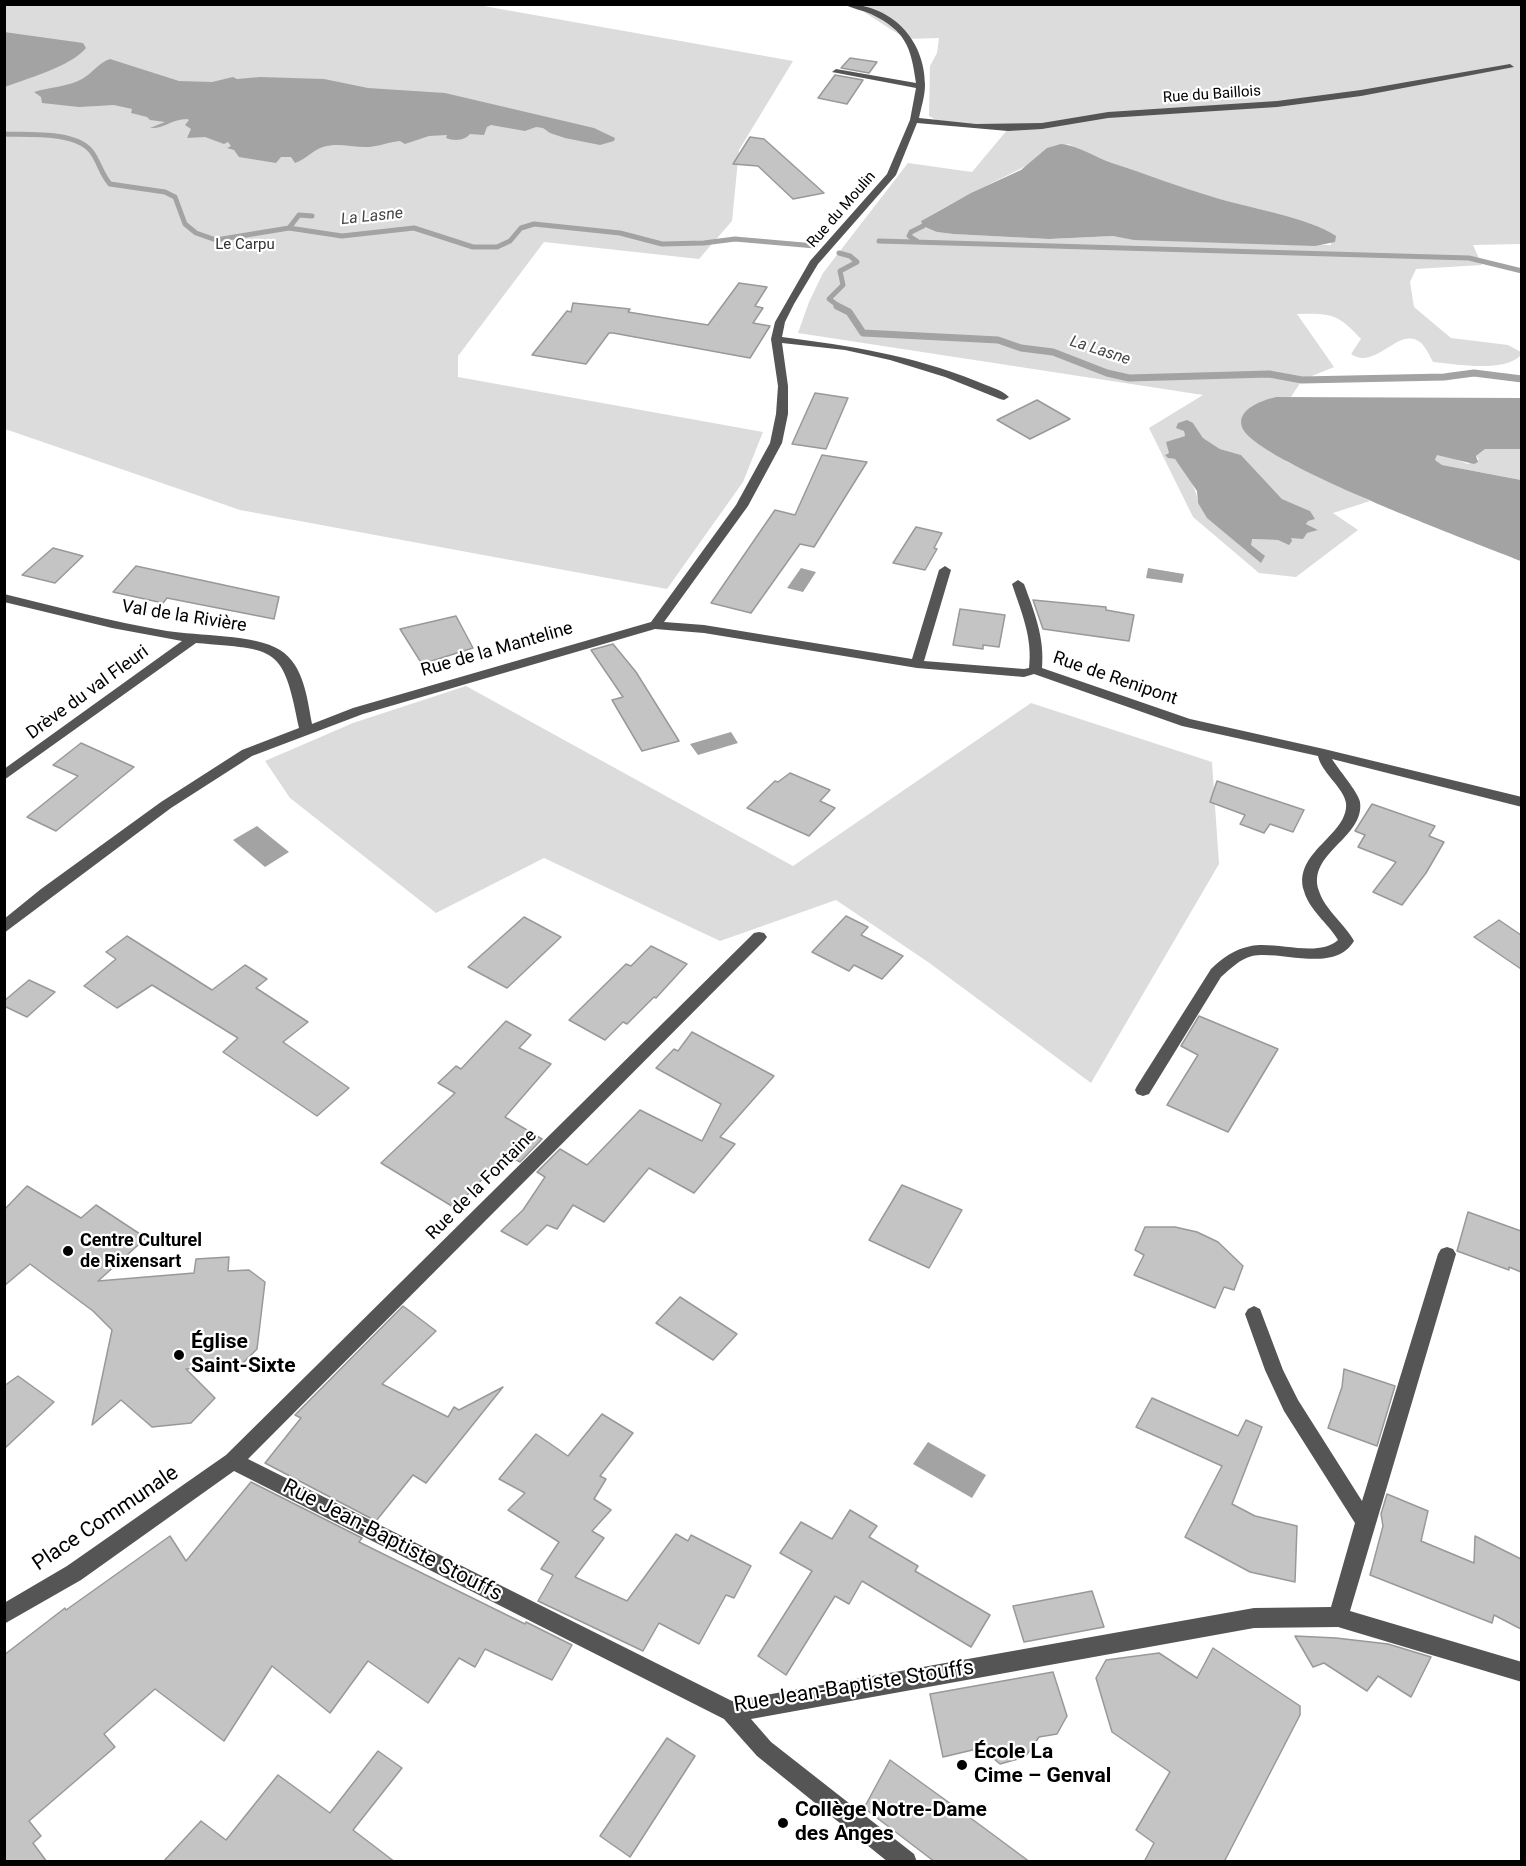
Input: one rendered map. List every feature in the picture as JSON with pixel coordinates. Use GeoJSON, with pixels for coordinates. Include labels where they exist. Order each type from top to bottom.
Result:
{"type":"FeatureCollection","features":[{"type":"Feature","properties":{"kind":"street","name":"Rue du Moulin"},"geometry":{"type":"LineString","coordinates":[[776,339],[782,318],[814,263],[891,175],[914,120],[921,86],[916,52],[909,38],[891,22],[873,12],[848,4]]}},
{"type":"Feature","properties":{"kind":"street","name":"Rue du Baillois"},"geometry":{"type":"LineString","coordinates":[[914,120],[987,128],[1042,126],[1108,115],[1277,104],[1361,93],[1510,67]]}},
{"type":"Feature","properties":{"kind":"street"},"geometry":{"type":"LineString","coordinates":[[836,72],[921,86]]}},
{"type":"Feature","properties":{"kind":"street"},"geometry":{"type":"LineString","coordinates":[[656,625],[742,506],[776,443],[782,414],[783,386],[776,339],[853,349],[909,361],[961,378],[1004,397]]}},
{"type":"Feature","properties":{"kind":"street"},"geometry":{"type":"LineString","coordinates":[[917,664],[945,570]]}},
{"type":"Feature","properties":{"kind":"street"},"geometry":{"type":"LineString","coordinates":[[1018,584],[1033,629],[1037,660],[1035,670]]}},
{"type":"Feature","properties":{"kind":"street","name":"Val de la Rivière"},"geometry":{"type":"LineString","coordinates":[[4,598],[161,635],[246,643],[280,656],[294,674],[306,729]]}},
{"type":"Feature","properties":{"kind":"street","name":"Rue de Renipont"},"geometry":{"type":"LineString","coordinates":[[656,625],[704,629],[917,664],[1024,673],[1035,670],[1187,723],[1324,753],[1521,802]]}},
{"type":"Feature","properties":{"kind":"street","name":"Rue de la Manteline"},"geometry":{"type":"LineString","coordinates":[[4,928],[46,893],[166,805],[247,753],[306,729],[422,692],[656,625]]}},
{"type":"Feature","properties":{"kind":"street","name":"Drève du val Fleuri"},"geometry":{"type":"LineString","coordinates":[[4,776],[193,639]]}},
{"type":"Feature","properties":{"kind":"street"},"geometry":{"type":"LineString","coordinates":[[1143,1090],[1216,974],[1232,959],[1248,951],[1266,948],[1320,953],[1334,951],[1346,941],[1342,931],[1311,890],[1310,875],[1315,861],[1351,818],[1353,801],[1325,760],[1324,753]]}},
{"type":"Feature","properties":{"kind":"street","name":"Rue de la Fontaine"},"geometry":{"type":"LineString","coordinates":[[232,1461],[759,937]]}},
{"type":"Feature","properties":{"kind":"street"},"geometry":{"type":"LineString","coordinates":[[1338,1617],[1447,1254]]}},
{"type":"Feature","properties":{"kind":"street"},"geometry":{"type":"LineString","coordinates":[[1254,1314],[1265,1350],[1300,1424],[1365,1522]]}},
{"type":"Feature","properties":{"kind":"street","name":"Place Communale"},"geometry":{"type":"LineString","coordinates":[[4,1614],[74,1573],[232,1461]]}},
{"type":"Feature","properties":{"kind":"street","name":"Rue Jean-Baptiste Stouffs"},"geometry":{"type":"LineString","coordinates":[[232,1461],[731,1712],[1254,1618],[1291,1616],[1338,1617],[1521,1672]]}},
{"type":"Feature","properties":{"kind":"street"},"geometry":{"type":"LineString","coordinates":[[731,1712],[764,1749],[906,1862]]}},
{"type":"Feature","properties":{"kind":"green space","name":"Le Carpu"},"geometry":{"type":"Polygon","coordinates":[[[5,5],[478,5],[793,61],[739,150],[732,221],[699,259],[544,242],[458,356],[458,377],[763,432],[743,482],[667,589],[240,510],[5,429],[5,5]]]}},
{"type":"Feature","properties":{"kind":"green space"},"geometry":{"type":"Polygon","coordinates":[[[853,5],[1521,5],[1521,244],[1473,245],[1482,265],[1416,269],[1410,282],[1414,307],[1451,338],[1508,345],[1521,352],[1521,355],[1514,361],[1492,366],[1433,362],[1422,344],[1412,339],[1395,343],[1369,357],[1360,358],[1351,354],[1361,339],[1346,324],[1326,315],[1297,314],[1334,367],[1302,380],[1291,397],[1276,397],[1246,433],[1287,462],[1370,501],[1333,513],[1358,530],[1296,577],[1259,573],[1193,517],[1149,428],[1203,395],[798,333],[823,273],[908,163],[972,172],[1008,129],[936,120],[929,116],[930,66],[937,53],[939,38],[906,39],[853,5]],[[1068,144],[921,221],[937,232],[953,234],[1049,239],[1113,236],[1172,241],[1331,245],[1331,233],[1317,227],[1157,179],[1068,144]],[[1193,423],[1184,431],[1185,436],[1178,438],[1166,454],[1168,458],[1175,459],[1186,474],[1193,485],[1198,503],[1251,545],[1251,539],[1278,540],[1317,530],[1306,524],[1310,511],[1282,499],[1241,455],[1220,449],[1203,438],[1193,423]]]}},
{"type":"Feature","properties":{"kind":"green space"},"geometry":{"type":"Polygon","coordinates":[[[1485,449],[1521,449],[1521,480],[1442,465],[1435,460],[1437,455],[1444,455],[1468,464],[1479,459],[1476,456],[1485,449]]]}},
{"type":"Feature","properties":{"kind":"green space"},"geometry":{"type":"Polygon","coordinates":[[[466,686],[793,866],[1031,703],[1212,762],[1219,864],[1091,1083],[928,962],[836,900],[720,941],[544,858],[436,913],[290,798],[265,761],[353,723],[466,686]]]}},
{"type":"Feature","properties":{"kind":"shaded area"},"geometry":{"type":"Polygon","coordinates":[[[4,32],[83,43],[86,48],[70,61],[5,87],[4,32]]]}},
{"type":"Feature","properties":{"kind":"shaded area"},"geometry":{"type":"Polygon","coordinates":[[[110,59],[179,81],[212,82],[233,77],[237,79],[260,77],[324,79],[368,88],[445,93],[594,128],[615,138],[614,141],[600,145],[565,138],[543,128],[536,127],[525,131],[491,125],[487,127],[484,135],[470,134],[459,140],[446,138],[447,135],[429,136],[405,144],[400,141],[369,147],[329,146],[320,148],[295,163],[291,157],[281,157],[276,163],[239,157],[234,150],[227,148],[231,146],[228,142],[224,144],[205,137],[187,138],[191,129],[185,125],[189,120],[187,119],[150,128],[165,122],[150,120],[131,113],[132,109],[114,105],[79,107],[42,103],[41,97],[34,92],[76,82],[110,59]]]}},
{"type":"Feature","properties":{"kind":"shaded area"},"geometry":{"type":"Polygon","coordinates":[[[1061,144],[1200,193],[1310,223],[1336,236],[1335,242],[1315,246],[1134,240],[1113,236],[1049,239],[953,234],[937,232],[923,226],[921,221],[971,193],[1021,170],[1047,148],[1061,144]]]}},
{"type":"Feature","properties":{"kind":"shaded area"},"geometry":{"type":"Polygon","coordinates":[[[1276,397],[1521,398],[1521,449],[1485,449],[1476,456],[1478,462],[1474,464],[1437,455],[1435,460],[1442,465],[1521,480],[1521,561],[1324,480],[1255,442],[1242,427],[1243,415],[1252,406],[1276,397]]]}},
{"type":"Feature","properties":{"kind":"shaded area"},"geometry":{"type":"Polygon","coordinates":[[[1187,420],[1193,423],[1203,438],[1220,449],[1241,455],[1282,499],[1310,511],[1315,519],[1306,524],[1318,530],[1307,533],[1303,539],[1291,538],[1289,545],[1278,540],[1252,539],[1251,545],[1265,556],[1261,563],[1207,518],[1198,503],[1197,491],[1175,459],[1165,455],[1169,453],[1166,442],[1185,436],[1184,431],[1176,428],[1178,423],[1187,420]]]}},
{"type":"Feature","properties":{"kind":"shaded area"},"geometry":{"type":"Polygon","coordinates":[[[801,568],[816,572],[803,592],[787,588],[801,568]]]}},
{"type":"Feature","properties":{"kind":"shaded area"},"geometry":{"type":"Polygon","coordinates":[[[1148,568],[1184,574],[1182,583],[1146,578],[1148,568]]]}},
{"type":"Feature","properties":{"kind":"shaded area"},"geometry":{"type":"Polygon","coordinates":[[[731,732],[738,743],[698,755],[690,744],[731,732]]]}},
{"type":"Feature","properties":{"kind":"shaded area"},"geometry":{"type":"Polygon","coordinates":[[[257,826],[289,852],[265,867],[233,840],[257,826]]]}},
{"type":"Feature","properties":{"kind":"shaded area"},"geometry":{"type":"Polygon","coordinates":[[[928,1442],[986,1475],[972,1498],[913,1464],[928,1442]]]}},
{"type":"Feature","properties":{"kind":"building"},"geometry":{"type":"Polygon","coordinates":[[[850,58],[877,62],[869,73],[841,68],[850,58]]]}},
{"type":"Feature","properties":{"kind":"building"},"geometry":{"type":"Polygon","coordinates":[[[835,75],[863,80],[847,104],[818,98],[835,75]]]}},
{"type":"Feature","properties":{"kind":"building"},"geometry":{"type":"Polygon","coordinates":[[[750,137],[764,139],[824,193],[793,199],[758,166],[733,164],[750,137]]]}},
{"type":"Feature","properties":{"kind":"building"},"geometry":{"type":"Polygon","coordinates":[[[739,283],[767,287],[755,306],[763,308],[753,323],[770,326],[750,358],[613,333],[609,333],[586,364],[532,355],[567,311],[571,312],[573,303],[630,309],[628,312],[708,325],[739,283]]]}},
{"type":"Feature","properties":{"kind":"building"},"geometry":{"type":"Polygon","coordinates":[[[815,393],[848,398],[826,449],[792,444],[815,393]]]}},
{"type":"Feature","properties":{"kind":"building"},"geometry":{"type":"Polygon","coordinates":[[[1037,400],[1070,419],[1030,439],[997,420],[1037,400]]]}},
{"type":"Feature","properties":{"kind":"building"},"geometry":{"type":"Polygon","coordinates":[[[822,455],[867,462],[814,547],[800,544],[751,613],[711,603],[775,510],[795,515],[822,455]]]}},
{"type":"Feature","properties":{"kind":"building"},"geometry":{"type":"Polygon","coordinates":[[[916,527],[942,533],[934,548],[937,549],[925,570],[893,563],[916,527]]]}},
{"type":"Feature","properties":{"kind":"building"},"geometry":{"type":"Polygon","coordinates":[[[53,548],[83,556],[55,583],[22,575],[53,548]]]}},
{"type":"Feature","properties":{"kind":"building"},"geometry":{"type":"Polygon","coordinates":[[[136,566],[279,597],[274,619],[167,598],[163,603],[113,592],[136,566]]]}},
{"type":"Feature","properties":{"kind":"building"},"geometry":{"type":"Polygon","coordinates":[[[1033,600],[1106,607],[1106,610],[1134,615],[1129,641],[1043,629],[1033,600]]]}},
{"type":"Feature","properties":{"kind":"building"},"geometry":{"type":"Polygon","coordinates":[[[960,609],[1005,615],[999,647],[983,645],[983,649],[953,645],[960,609]]]}},
{"type":"Feature","properties":{"kind":"building"},"geometry":{"type":"Polygon","coordinates":[[[456,616],[473,648],[422,664],[400,629],[456,616]]]}},
{"type":"Feature","properties":{"kind":"building"},"geometry":{"type":"Polygon","coordinates":[[[613,644],[636,672],[679,741],[642,751],[612,700],[623,697],[591,650],[613,644]]]}},
{"type":"Feature","properties":{"kind":"building"},"geometry":{"type":"Polygon","coordinates":[[[81,743],[134,767],[56,831],[27,817],[78,776],[53,765],[81,743]]]}},
{"type":"Feature","properties":{"kind":"building"},"geometry":{"type":"Polygon","coordinates":[[[790,773],[830,790],[820,801],[835,808],[809,836],[747,808],[775,781],[778,782],[790,773]]]}},
{"type":"Feature","properties":{"kind":"building"},"geometry":{"type":"Polygon","coordinates":[[[1217,781],[1304,810],[1293,832],[1270,824],[1264,833],[1240,824],[1245,815],[1210,802],[1217,781]]]}},
{"type":"Feature","properties":{"kind":"building"},"geometry":{"type":"Polygon","coordinates":[[[1372,804],[1435,826],[1429,836],[1444,842],[1426,873],[1402,905],[1373,892],[1396,862],[1358,847],[1365,835],[1355,831],[1372,804]]]}},
{"type":"Feature","properties":{"kind":"building"},"geometry":{"type":"Polygon","coordinates":[[[846,916],[868,927],[861,935],[903,956],[882,979],[854,965],[849,971],[812,952],[846,916]]]}},
{"type":"Feature","properties":{"kind":"building"},"geometry":{"type":"Polygon","coordinates":[[[524,917],[561,937],[507,988],[468,967],[524,917]]]}},
{"type":"Feature","properties":{"kind":"building"},"geometry":{"type":"Polygon","coordinates":[[[1499,920],[1521,935],[1521,969],[1474,937],[1499,920]]]}},
{"type":"Feature","properties":{"kind":"building"},"geometry":{"type":"Polygon","coordinates":[[[127,936],[212,990],[245,965],[267,979],[256,988],[308,1022],[283,1042],[349,1088],[317,1116],[223,1052],[238,1038],[152,985],[117,1008],[84,986],[116,959],[106,952],[127,936]]]}},
{"type":"Feature","properties":{"kind":"building"},"geometry":{"type":"Polygon","coordinates":[[[651,946],[687,964],[656,998],[654,997],[627,1024],[623,1022],[605,1040],[569,1020],[626,964],[631,966],[651,946]]]}},
{"type":"Feature","properties":{"kind":"building"},"geometry":{"type":"Polygon","coordinates":[[[29,980],[55,992],[27,1017],[4,1006],[4,1001],[29,980]]]}},
{"type":"Feature","properties":{"kind":"building"},"geometry":{"type":"Polygon","coordinates":[[[1199,1016],[1278,1049],[1228,1132],[1167,1105],[1198,1055],[1181,1046],[1199,1016]]]}},
{"type":"Feature","properties":{"kind":"building"},"geometry":{"type":"Polygon","coordinates":[[[506,1021],[531,1035],[519,1048],[551,1064],[505,1117],[542,1139],[520,1162],[506,1154],[455,1208],[381,1163],[455,1093],[438,1083],[456,1066],[461,1069],[506,1021]]]}},
{"type":"Feature","properties":{"kind":"building"},"geometry":{"type":"Polygon","coordinates":[[[692,1032],[774,1076],[720,1137],[735,1144],[694,1193],[649,1168],[604,1222],[573,1205],[557,1229],[547,1225],[527,1245],[501,1231],[523,1210],[545,1177],[537,1172],[560,1149],[587,1165],[640,1110],[702,1141],[721,1104],[656,1068],[674,1049],[678,1051],[692,1032]]]}},
{"type":"Feature","properties":{"kind":"building"},"geometry":{"type":"Polygon","coordinates":[[[902,1185],[962,1210],[929,1268],[869,1240],[902,1185]]]}},
{"type":"Feature","properties":{"kind":"building"},"geometry":{"type":"Polygon","coordinates":[[[27,1186],[81,1218],[96,1205],[146,1238],[98,1281],[194,1273],[196,1259],[229,1257],[228,1271],[249,1270],[265,1282],[257,1349],[242,1364],[186,1369],[215,1398],[191,1423],[152,1427],[121,1400],[92,1425],[112,1330],[93,1311],[30,1264],[4,1286],[4,1210],[27,1186]]]}},
{"type":"Feature","properties":{"kind":"building"},"geometry":{"type":"Polygon","coordinates":[[[1468,1212],[1521,1231],[1521,1272],[1509,1267],[1509,1270],[1457,1251],[1468,1212]]]}},
{"type":"Feature","properties":{"kind":"building"},"geometry":{"type":"Polygon","coordinates":[[[1145,1227],[1175,1227],[1197,1232],[1218,1242],[1243,1266],[1234,1290],[1224,1287],[1215,1308],[1134,1275],[1144,1255],[1135,1250],[1145,1227]]]}},
{"type":"Feature","properties":{"kind":"building"},"geometry":{"type":"Polygon","coordinates":[[[680,1297],[737,1334],[713,1360],[656,1323],[680,1297]]]}},
{"type":"Feature","properties":{"kind":"building"},"geometry":{"type":"Polygon","coordinates":[[[403,1306],[436,1331],[382,1384],[448,1417],[454,1407],[459,1410],[503,1387],[426,1483],[413,1475],[376,1521],[265,1463],[301,1418],[295,1415],[403,1306]]]}},
{"type":"Feature","properties":{"kind":"building"},"geometry":{"type":"Polygon","coordinates":[[[1344,1369],[1395,1386],[1377,1446],[1328,1428],[1342,1387],[1344,1369]]]}},
{"type":"Feature","properties":{"kind":"building"},"geometry":{"type":"Polygon","coordinates":[[[18,1376],[54,1402],[4,1449],[4,1386],[18,1376]]]}},
{"type":"Feature","properties":{"kind":"building"},"geometry":{"type":"Polygon","coordinates":[[[1152,1398],[1238,1436],[1246,1420],[1262,1427],[1232,1504],[1255,1516],[1297,1526],[1295,1582],[1250,1572],[1185,1537],[1222,1466],[1136,1427],[1152,1398]]]}},
{"type":"Feature","properties":{"kind":"building"},"geometry":{"type":"Polygon","coordinates":[[[602,1414],[633,1433],[600,1476],[606,1479],[594,1499],[611,1510],[592,1531],[604,1538],[575,1577],[627,1601],[676,1534],[688,1541],[691,1535],[751,1566],[734,1598],[726,1595],[699,1644],[659,1623],[643,1651],[538,1601],[553,1575],[541,1569],[559,1542],[508,1510],[525,1493],[499,1479],[536,1434],[568,1456],[602,1414]]]}},
{"type":"Feature","properties":{"kind":"building"},"geometry":{"type":"Polygon","coordinates":[[[251,1482],[362,1538],[359,1542],[572,1645],[552,1680],[485,1649],[475,1667],[459,1658],[428,1703],[368,1661],[330,1713],[272,1666],[224,1741],[155,1689],[104,1734],[115,1747],[29,1821],[41,1836],[33,1843],[47,1862],[4,1862],[4,1655],[65,1608],[66,1610],[170,1536],[186,1561],[251,1482]]]}},
{"type":"Feature","properties":{"kind":"building"},"geometry":{"type":"Polygon","coordinates":[[[1387,1494],[1428,1511],[1421,1541],[1474,1563],[1475,1536],[1521,1559],[1521,1629],[1494,1615],[1492,1623],[1370,1575],[1383,1526],[1381,1514],[1387,1494]]]}},
{"type":"Feature","properties":{"kind":"building"},"geometry":{"type":"Polygon","coordinates":[[[850,1510],[877,1526],[869,1537],[918,1566],[915,1571],[990,1615],[971,1647],[862,1581],[849,1604],[835,1596],[786,1675],[758,1656],[812,1571],[780,1553],[801,1522],[832,1539],[850,1510]]]}},
{"type":"Feature","properties":{"kind":"building"},"geometry":{"type":"Polygon","coordinates":[[[1092,1591],[1104,1627],[1024,1642],[1013,1606],[1092,1591]]]}},
{"type":"Feature","properties":{"kind":"building"},"geometry":{"type":"Polygon","coordinates":[[[1295,1636],[1388,1644],[1431,1657],[1411,1697],[1378,1676],[1367,1691],[1324,1663],[1313,1667],[1295,1636]]]}},
{"type":"Feature","properties":{"kind":"building"},"geometry":{"type":"Polygon","coordinates":[[[1213,1648],[1300,1706],[1300,1715],[1224,1862],[1144,1862],[1154,1843],[1136,1830],[1170,1772],[1112,1732],[1096,1678],[1106,1660],[1159,1653],[1197,1678],[1213,1648]]]}},
{"type":"Feature","properties":{"kind":"building"},"geometry":{"type":"Polygon","coordinates":[[[1053,1672],[1067,1716],[1057,1734],[1039,1737],[1025,1757],[1000,1764],[981,1748],[943,1757],[930,1694],[1053,1672]]]}},
{"type":"Feature","properties":{"kind":"building"},"geometry":{"type":"Polygon","coordinates":[[[667,1738],[695,1756],[630,1857],[600,1836],[667,1738]]]}},
{"type":"Feature","properties":{"kind":"building"},"geometry":{"type":"Polygon","coordinates":[[[378,1751],[402,1768],[353,1830],[395,1862],[163,1862],[201,1821],[226,1840],[278,1775],[330,1813],[378,1751]]]}},
{"type":"Feature","properties":{"kind":"building"},"geometry":{"type":"Polygon","coordinates":[[[890,1760],[1030,1862],[935,1862],[864,1808],[890,1760]]]}},
{"type":"Feature","properties":{"kind":"waterway","name":"La Lasne"},"geometry":{"type":"LineString","coordinates":[[4,134],[50,135],[74,140],[91,151],[110,184],[165,192],[175,197],[185,224],[196,233],[216,240],[289,228]]}},
{"type":"Feature","properties":{"kind":"waterway"},"geometry":{"type":"LineString","coordinates":[[289,228],[299,215],[312,216]]}},
{"type":"Feature","properties":{"kind":"waterway","name":"La Lasne"},"geometry":{"type":"LineString","coordinates":[[289,228],[342,236],[414,228],[473,247],[497,247],[510,241],[521,228],[534,224],[620,233],[662,244],[704,243],[735,239],[815,246]]}},
{"type":"Feature","properties":{"kind":"waterway"},"geometry":{"type":"LineString","coordinates":[[917,241],[909,236],[911,232],[923,226]]}},
{"type":"Feature","properties":{"kind":"waterway"},"geometry":{"type":"LineString","coordinates":[[879,241],[1469,258],[1522,271]]}},
{"type":"Feature","properties":{"kind":"waterway","name":"La Lasne"},"geometry":{"type":"LineString","coordinates":[[839,253],[850,256],[857,262],[840,271],[843,285],[829,299],[840,307]]}},
{"type":"Feature","properties":{"kind":"waterway","name":"La Lasne"},"geometry":{"type":"LineString","coordinates":[[837,306],[849,312],[863,333],[998,340],[1021,348],[1053,352],[1107,373],[1129,378],[1269,374],[1302,380],[1444,377],[1474,373],[1522,379]]}},
{"type":"Feature","properties":{"kind":"place","name":"Centre Culturel de Rixensart"},"geometry":{"type":"Point","coordinates":[68,1251]}},
{"type":"Feature","properties":{"kind":"place","name":"Église Saint-Sixte"},"geometry":{"type":"Point","coordinates":[179,1355]}},
{"type":"Feature","properties":{"kind":"place","name":"École La Cime – Genval"},"geometry":{"type":"Point","coordinates":[962,1765]}},
{"type":"Feature","properties":{"kind":"place","name":"Collège Notre-Dame des Anges"},"geometry":{"type":"Point","coordinates":[783,1823]}}]}
